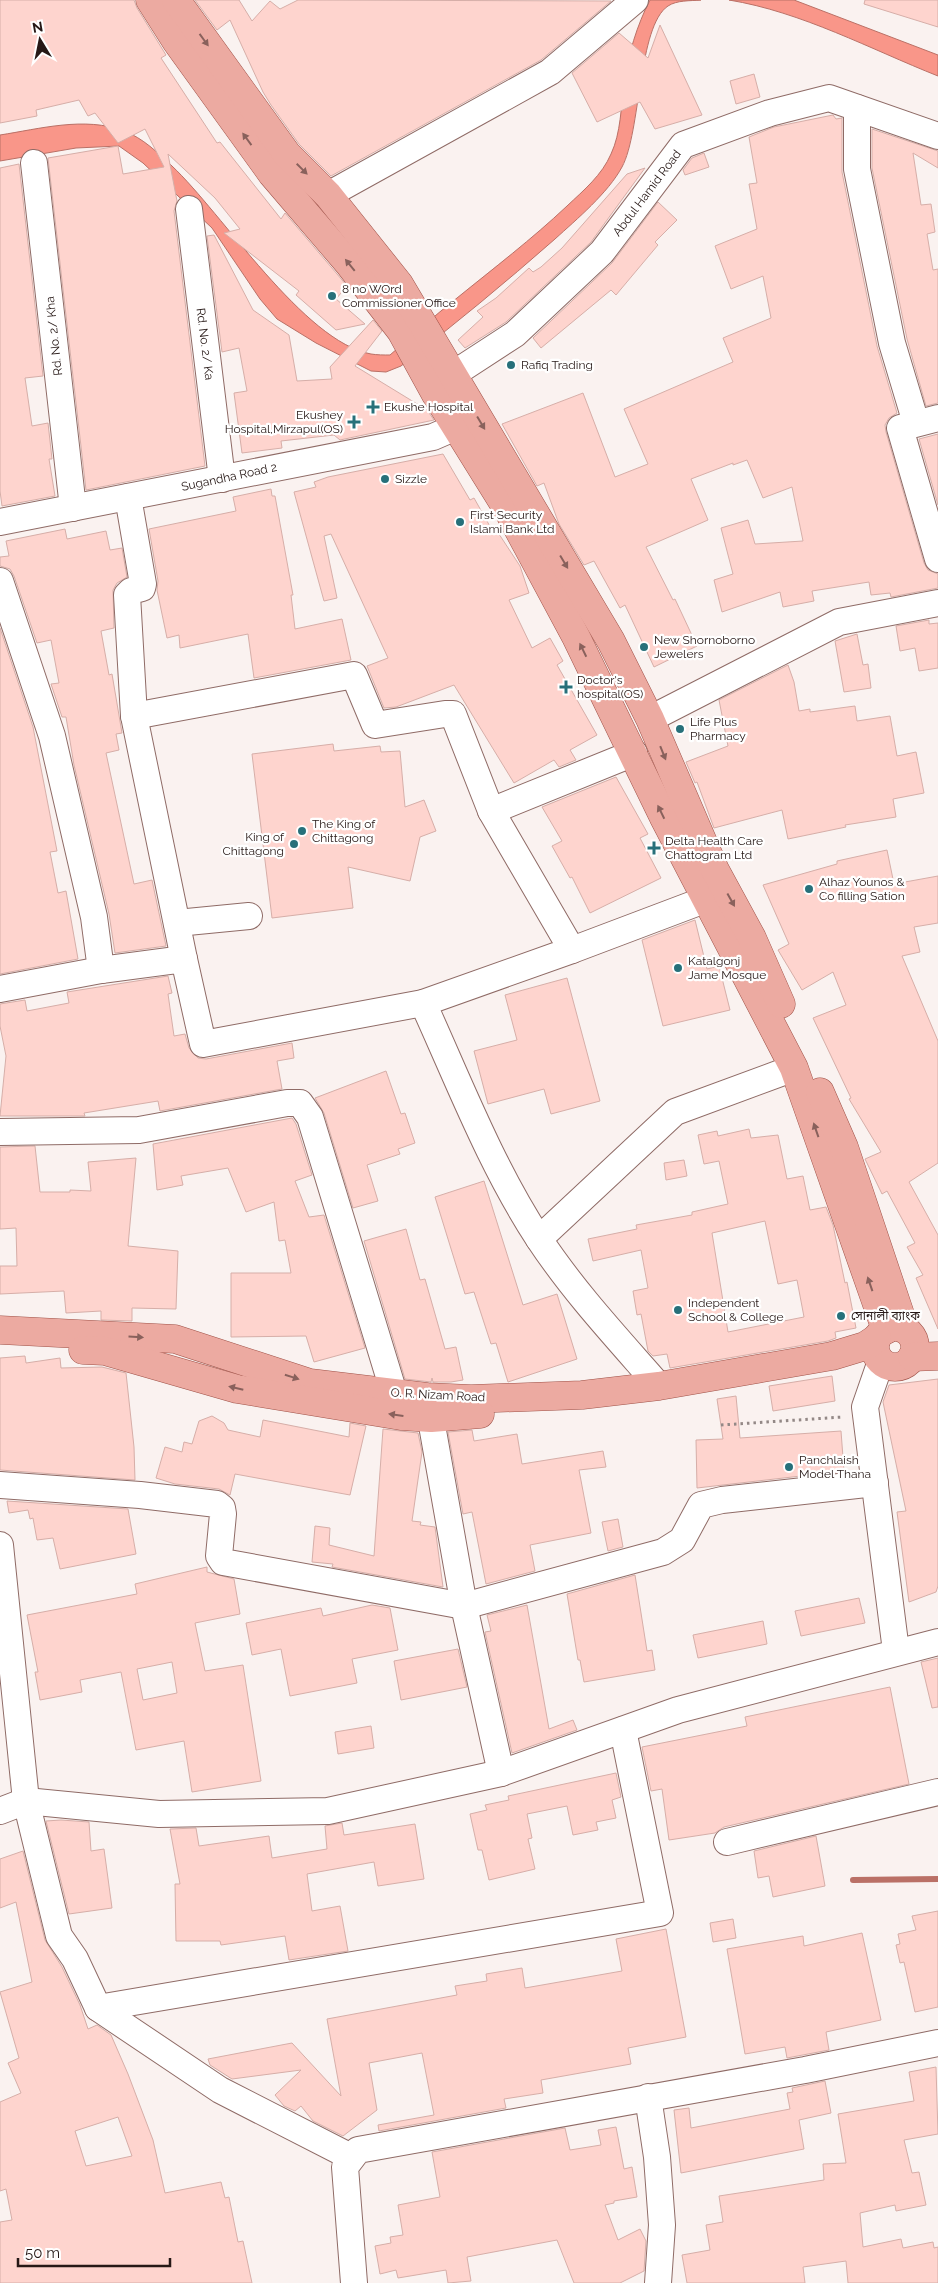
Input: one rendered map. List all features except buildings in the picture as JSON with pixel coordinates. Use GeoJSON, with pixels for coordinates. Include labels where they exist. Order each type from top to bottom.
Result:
{"type":"FeatureCollection","features":[{"type":"Feature","properties":{"kind":"main road"},"geometry":{"type":"LineString","coordinates":[[150,0],[176,41],[272,174],[350,264],[401,331],[456,427],[509,512],[576,637],[663,816],[794,1068],[903,1346]]}},
{"type":"Feature","properties":{"kind":"main road"},"geometry":{"type":"LineString","coordinates":[[176,0],[287,154],[328,195],[399,284],[611,641],[650,719],[715,870],[752,938],[844,1147],[903,1346]]}},
{"type":"Feature","properties":{"kind":"main road","name":"O. R. Nizam Road"},"geometry":{"type":"LineString","coordinates":[[0,1330],[175,1339],[310,1383],[394,1393],[429,1407],[472,1399],[582,1395],[659,1386],[832,1356],[866,1346],[903,1346]]}},
{"type":"Feature","properties":{"kind":"main road"},"geometry":{"type":"LineString","coordinates":[[0,1348],[105,1351],[237,1388],[401,1416],[429,1407],[579,1408],[700,1392],[807,1374],[903,1346]]}},
{"type":"Feature","properties":{"kind":"street"},"geometry":{"type":"LineString","coordinates":[[328,195],[550,72],[635,0]]}},
{"type":"Feature","properties":{"kind":"street","name":"Abdul Hamid Road"},"geometry":{"type":"LineString","coordinates":[[452,375],[515,334],[602,252],[683,145],[770,113],[829,98],[938,136]]}},
{"type":"Feature","properties":{"kind":"street"},"geometry":{"type":"LineString","coordinates":[[857,108],[858,169],[892,343],[927,421],[900,428],[938,559]]}},
{"type":"Feature","properties":{"kind":"street","name":"Rd. No. 2/ Kha"},"geometry":{"type":"LineString","coordinates":[[34,163],[73,508]]}},
{"type":"Feature","properties":{"kind":"street","name":"Rd. No. 2/ Ka"},"geometry":{"type":"LineString","coordinates":[[188,208],[222,478]]}},
{"type":"Feature","properties":{"kind":"street","name":"Sugandha Road 2"},"geometry":{"type":"LineString","coordinates":[[0,522],[433,437],[456,427]]}},
{"type":"Feature","properties":{"kind":"street"},"geometry":{"type":"LineString","coordinates":[[128,498],[143,584],[142,588],[130,591],[128,595],[134,716],[203,1044],[423,1003],[707,899]]}},
{"type":"Feature","properties":{"kind":"street"},"geometry":{"type":"LineString","coordinates":[[0,580],[52,736],[94,917],[101,970]]}},
{"type":"Feature","properties":{"kind":"street"},"geometry":{"type":"LineString","coordinates":[[650,719],[839,622],[938,604]]}},
{"type":"Feature","properties":{"kind":"street"},"geometry":{"type":"LineString","coordinates":[[134,716],[354,674],[375,725],[453,714],[491,811],[572,950]]}},
{"type":"Feature","properties":{"kind":"street"},"geometry":{"type":"LineString","coordinates":[[491,811],[634,753]]}},
{"type":"Feature","properties":{"kind":"street"},"geometry":{"type":"LineString","coordinates":[[177,923],[249,916]]}},
{"type":"Feature","properties":{"kind":"street"},"geometry":{"type":"LineString","coordinates":[[0,989],[101,970],[184,959]]}},
{"type":"Feature","properties":{"kind":"street"},"geometry":{"type":"LineString","coordinates":[[423,1003],[502,1174],[539,1239],[587,1304],[659,1386]]}},
{"type":"Feature","properties":{"kind":"street"},"geometry":{"type":"LineString","coordinates":[[539,1239],[675,1112],[794,1068]]}},
{"type":"Feature","properties":{"kind":"street"},"geometry":{"type":"LineString","coordinates":[[0,1132],[138,1130],[287,1103],[300,1103],[310,1117],[394,1393]]}},
{"type":"Feature","properties":{"kind":"street"},"geometry":{"type":"LineString","coordinates":[[896,1651],[865,1407],[903,1346]]}},
{"type":"Feature","properties":{"kind":"street"},"geometry":{"type":"LineString","coordinates":[[429,1407],[464,1606],[501,1773]]}},
{"type":"Feature","properties":{"kind":"street"},"geometry":{"type":"LineString","coordinates":[[0,1485],[140,1495],[216,1504],[222,1508],[223,1514],[219,1556],[223,1562],[464,1606],[663,1552],[682,1540],[701,1505],[722,1500],[875,1483]]}},
{"type":"Feature","properties":{"kind":"street"},"geometry":{"type":"LineString","coordinates":[[0,1545],[26,1801],[59,1936],[75,1959],[98,2008],[220,2090],[351,2157]]}},
{"type":"Feature","properties":{"kind":"street"},"geometry":{"type":"LineString","coordinates":[[0,1811],[26,1801],[159,1814],[328,1811],[501,1773],[678,1710],[896,1651],[938,1642]]}},
{"type":"Feature","properties":{"kind":"street"},"geometry":{"type":"LineString","coordinates":[[98,2008],[660,1913],[623,1730]]}},
{"type":"Feature","properties":{"kind":"street"},"geometry":{"type":"LineString","coordinates":[[727,1842],[938,1792]]}},
{"type":"Feature","properties":{"kind":"street"},"geometry":{"type":"LineString","coordinates":[[354,2283],[345,2168],[351,2157],[358,2150],[938,2043]]}},
{"type":"Feature","properties":{"kind":"street"},"geometry":{"type":"LineString","coordinates":[[648,2097],[657,2157],[662,2225],[658,2283]]}},
{"type":"Feature","properties":{"kind":"path"},"geometry":{"type":"LineString","coordinates":[[722,1425],[866,1415]]}},
{"type":"Feature","properties":{"kind":"shaded area"},"geometry":{"type":"Polygon","coordinates":[[[650,0],[701,0],[672,4],[658,17],[645,57],[628,151],[616,177],[582,214],[517,272],[401,366],[386,372],[371,371],[316,343],[277,319],[260,299],[212,228],[143,163],[119,146],[76,148],[0,161],[0,135],[78,124],[94,124],[131,134],[150,146],[172,166],[265,273],[292,302],[319,326],[345,344],[371,354],[390,355],[540,230],[586,188],[603,169],[617,137],[628,62],[637,30],[650,0]]]}},
{"type":"Feature","properties":{"kind":"shaded area"},"geometry":{"type":"Polygon","coordinates":[[[729,0],[794,0],[938,55],[938,76],[809,22],[783,13],[729,0]]]}},
{"type":"Feature","properties":{"kind":"waterway"},"geometry":{"type":"LineString","coordinates":[[853,1880],[938,1879]]}},
{"type":"Feature","properties":{"kind":"place","name":"8 no WOrd Commissioner Office"},"geometry":{"type":"Point","coordinates":[332,296]}},
{"type":"Feature","properties":{"kind":"place","name":"Rafiq Trading"},"geometry":{"type":"Point","coordinates":[511,365]}},
{"type":"Feature","properties":{"kind":"place","name":"Ekushe Hospital"},"geometry":{"type":"Point","coordinates":[373,407]}},
{"type":"Feature","properties":{"kind":"place","name":"Ekushey Hospital,Mirzapul(OS)"},"geometry":{"type":"Point","coordinates":[354,422]}},
{"type":"Feature","properties":{"kind":"place","name":"Sizzle"},"geometry":{"type":"Point","coordinates":[385,479]}},
{"type":"Feature","properties":{"kind":"place","name":"First Security Islami Bank Ltd"},"geometry":{"type":"Point","coordinates":[460,522]}},
{"type":"Feature","properties":{"kind":"place","name":"New Shornoborno Jewelers"},"geometry":{"type":"Point","coordinates":[644,647]}},
{"type":"Feature","properties":{"kind":"place","name":"Doctor's hospital(OS)"},"geometry":{"type":"Point","coordinates":[566,687]}},
{"type":"Feature","properties":{"kind":"place","name":"Life Plus Pharmacy"},"geometry":{"type":"Point","coordinates":[680,729]}},
{"type":"Feature","properties":{"kind":"place","name":"The King of Chittagong"},"geometry":{"type":"Point","coordinates":[302,831]}},
{"type":"Feature","properties":{"kind":"place","name":"King of Chittagong"},"geometry":{"type":"Point","coordinates":[294,844]}},
{"type":"Feature","properties":{"kind":"place","name":"Delta Health Care Chattogram Ltd"},"geometry":{"type":"Point","coordinates":[654,848]}},
{"type":"Feature","properties":{"kind":"place","name":"Alhaz Younos & Co filling Sation"},"geometry":{"type":"Point","coordinates":[809,889]}},
{"type":"Feature","properties":{"kind":"place","name":"Katalgonj Jame Mosque"},"geometry":{"type":"Point","coordinates":[678,968]}},
{"type":"Feature","properties":{"kind":"place","name":"Independent School & College"},"geometry":{"type":"Point","coordinates":[678,1310]}},
{"type":"Feature","properties":{"kind":"place","name":"সোনালী ব্যাংক"},"geometry":{"type":"Point","coordinates":[841,1316]}},
{"type":"Feature","properties":{"kind":"place","name":"Panchlaish Model Thana"},"geometry":{"type":"Point","coordinates":[789,1467]}}]}
